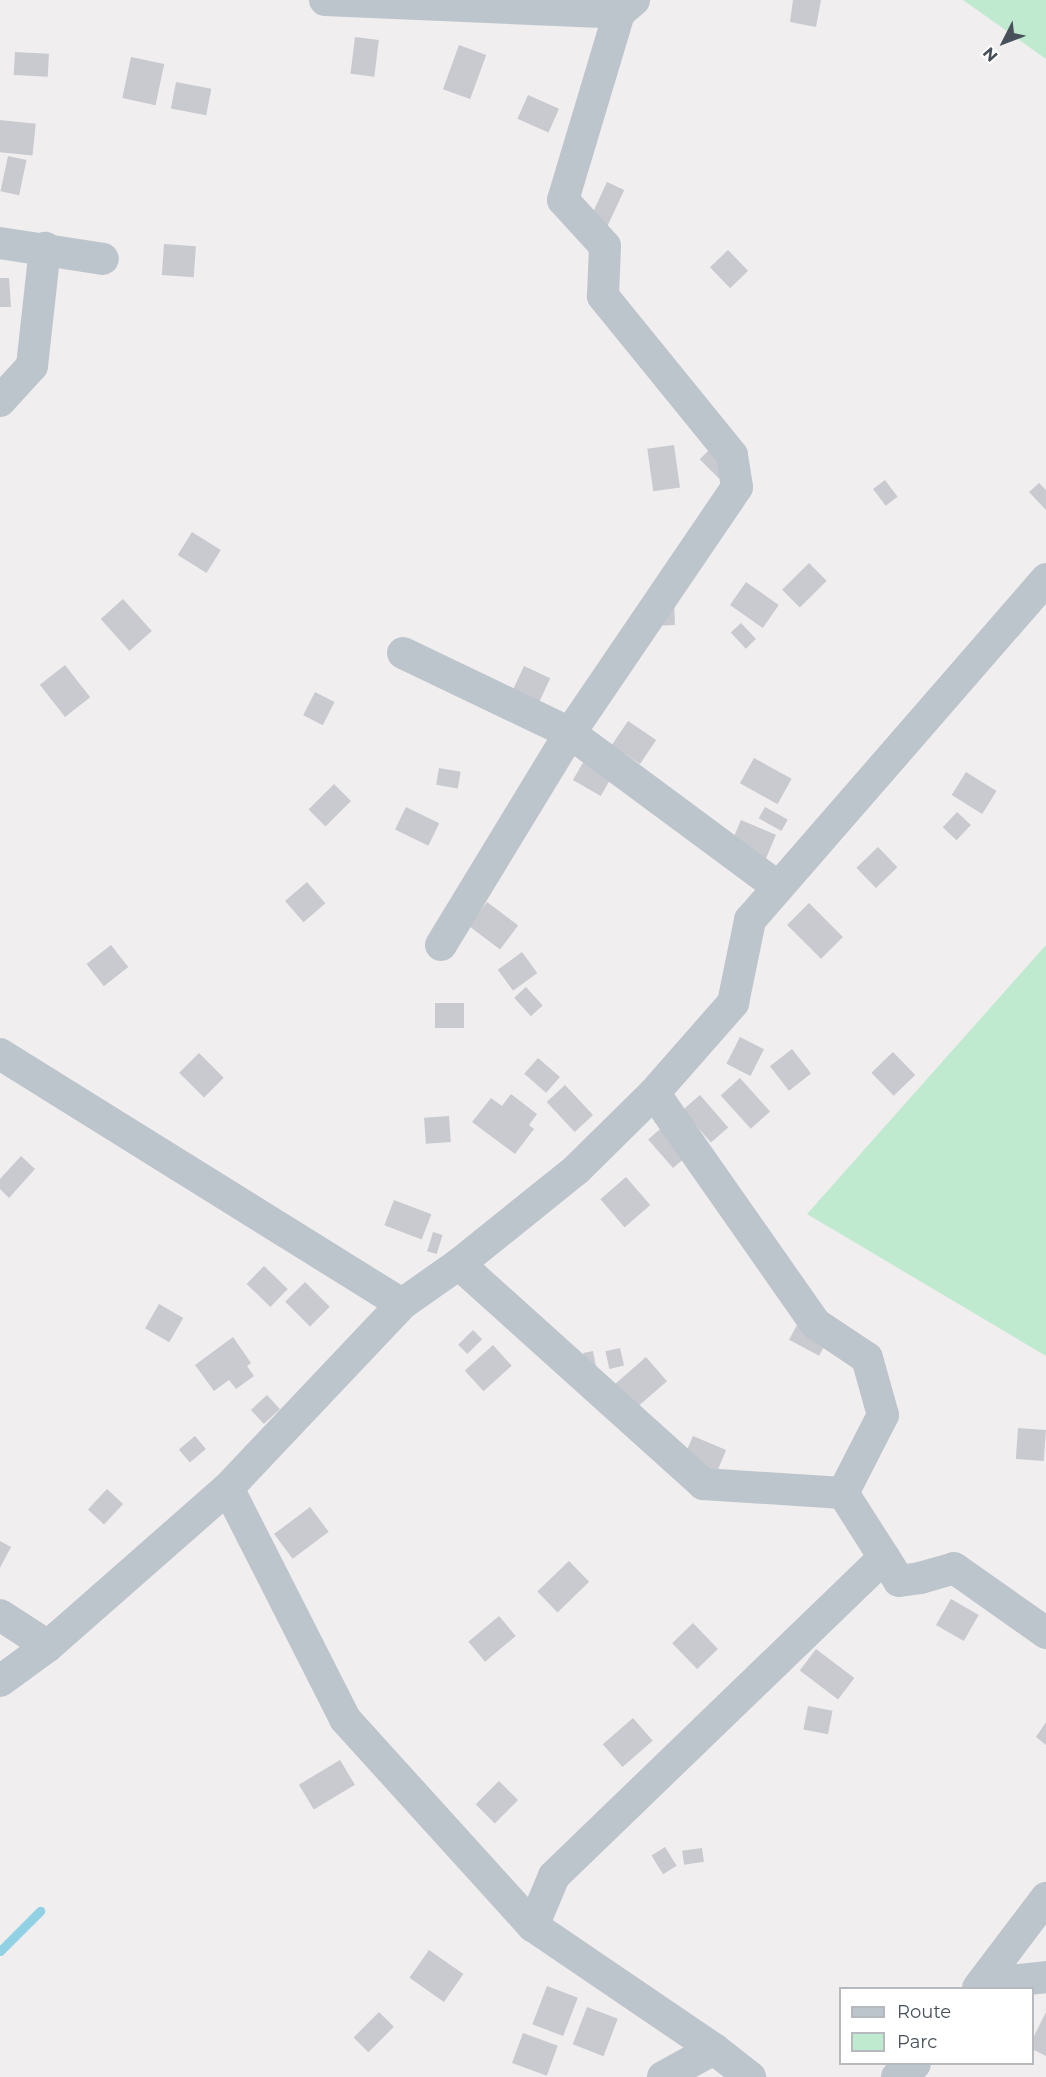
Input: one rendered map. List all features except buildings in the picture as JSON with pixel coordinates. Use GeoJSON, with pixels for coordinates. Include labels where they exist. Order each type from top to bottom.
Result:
{"type":"FeatureCollection","features":[{"type":"Feature","properties":{"kind":"street"},"geometry":{"type":"LineString","coordinates":[[325,0],[627,6],[563,200],[605,246],[603,297],[732,455],[737,487],[570,733],[441,945]]}},
{"type":"Feature","properties":{"kind":"street"},"geometry":{"type":"LineString","coordinates":[[0,243],[45,248],[103,259]]}},
{"type":"Feature","properties":{"kind":"street"},"geometry":{"type":"LineString","coordinates":[[0,401],[32,366],[45,248]]}},
{"type":"Feature","properties":{"kind":"street"},"geometry":{"type":"LineString","coordinates":[[0,1681],[48,1646],[228,1488],[402,1304],[459,1264],[577,1169],[654,1092],[733,1003],[750,920],[777,886],[1046,579]]}},
{"type":"Feature","properties":{"kind":"street"},"geometry":{"type":"LineString","coordinates":[[403,653],[570,733],[777,886]]}},
{"type":"Feature","properties":{"kind":"street"},"geometry":{"type":"LineString","coordinates":[[0,1054],[402,1304]]}},
{"type":"Feature","properties":{"kind":"street"},"geometry":{"type":"LineString","coordinates":[[654,1092],[816,1324],[867,1358],[883,1415],[843,1493]]}},
{"type":"Feature","properties":{"kind":"street"},"geometry":{"type":"LineString","coordinates":[[459,1264],[703,1484],[843,1493]]}},
{"type":"Feature","properties":{"kind":"street"},"geometry":{"type":"LineString","coordinates":[[228,1488],[345,1719],[532,1926],[714,2049],[750,2077]]}},
{"type":"Feature","properties":{"kind":"street"},"geometry":{"type":"LineString","coordinates":[[843,1493],[899,1581],[920,1578],[954,1568],[1046,1633]]}},
{"type":"Feature","properties":{"kind":"street"},"geometry":{"type":"LineString","coordinates":[[532,1926],[554,1876],[884,1557]]}},
{"type":"Feature","properties":{"kind":"street"},"geometry":{"type":"LineString","coordinates":[[0,1615],[48,1646]]}},
{"type":"Feature","properties":{"kind":"street"},"geometry":{"type":"LineString","coordinates":[[980,1986],[1046,1898]]}},
{"type":"Feature","properties":{"kind":"street"},"geometry":{"type":"LineString","coordinates":[[980,1986],[1046,1977]]}},
{"type":"Feature","properties":{"kind":"street"},"geometry":{"type":"LineString","coordinates":[[663,2077],[714,2049]]}},
{"type":"Feature","properties":{"kind":"street"},"geometry":{"type":"LineString","coordinates":[[897,2077],[914,2065]]}},
{"type":"Feature","properties":{"kind":"green space"},"geometry":{"type":"Polygon","coordinates":[[[963,0],[1046,0],[1046,59],[963,0]]]}},
{"type":"Feature","properties":{"kind":"green space"},"geometry":{"type":"Polygon","coordinates":[[[1046,945],[1046,1356],[807,1214],[1046,945]]]}},
{"type":"Feature","properties":{"kind":"waterway"},"geometry":{"type":"LineString","coordinates":[[0,1951],[40,1911]]}}]}
